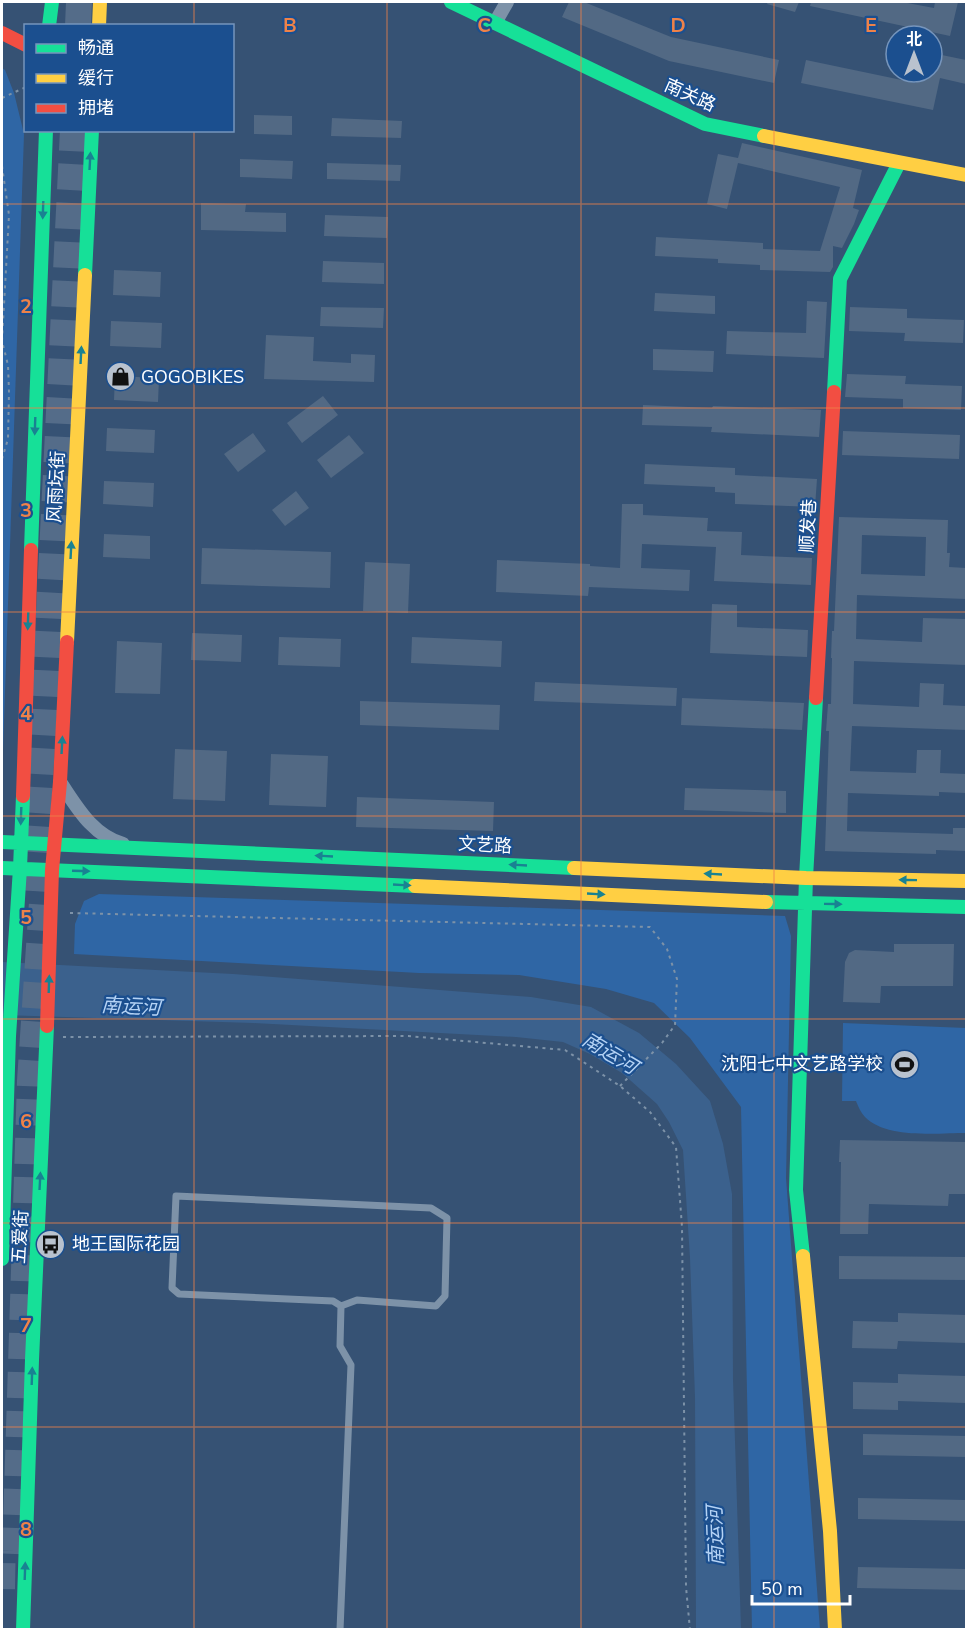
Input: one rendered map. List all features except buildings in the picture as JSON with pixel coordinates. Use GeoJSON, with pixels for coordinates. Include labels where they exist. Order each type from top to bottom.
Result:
{"type":"FeatureCollection","features":[{"type":"Feature","properties":{"kind":"main road"},"geometry":{"type":"LineString","coordinates":[[49,24],[52,2]]}},
{"type":"Feature","properties":{"kind":"main road"},"geometry":{"type":"LineString","coordinates":[[99,24],[100,2]]}},
{"type":"Feature","properties":{"kind":"main road","name":"南关路"},"geometry":{"type":"LineString","coordinates":[[451,2],[705,124],[966,176]]}},
{"type":"Feature","properties":{"kind":"main road"},"geometry":{"type":"LineString","coordinates":[[2,33],[24,44]]}},
{"type":"Feature","properties":{"kind":"main road","name":"风雨坛街"},"geometry":{"type":"LineString","coordinates":[[14,939],[20,868],[46,132]]}},
{"type":"Feature","properties":{"kind":"main road","name":"风雨坛街"},"geometry":{"type":"LineString","coordinates":[[50,940],[52,870],[60,782],[92,132]]}},
{"type":"Feature","properties":{"kind":"main road","name":"顺发巷"},"geometry":{"type":"LineString","coordinates":[[835,1629],[830,1531],[796,1190],[806,878],[840,279],[899,163]]}},
{"type":"Feature","properties":{"kind":"main road","name":"文艺路"},"geometry":{"type":"LineString","coordinates":[[2,842],[806,878],[966,881]]}},
{"type":"Feature","properties":{"kind":"main road"},"geometry":{"type":"LineString","coordinates":[[2,868],[806,904],[966,907]]}},
{"type":"Feature","properties":{"kind":"main road","name":"五爱街"},"geometry":{"type":"LineString","coordinates":[[2,1259],[14,939]]}},
{"type":"Feature","properties":{"kind":"main road","name":"五爱街"},"geometry":{"type":"LineString","coordinates":[[23,1629],[50,940]]}},
{"type":"Feature","properties":{"kind":"street"},"geometry":{"type":"LineString","coordinates":[[495,22],[507,2]]}},
{"type":"Feature","properties":{"kind":"street"},"geometry":{"type":"LineString","coordinates":[[60,782],[79,811],[98,832],[119,843],[136,847]]}},
{"type":"Feature","properties":{"kind":"lane"},"geometry":{"type":"LineString","coordinates":[[176,1196],[431,1208],[447,1218],[445,1296],[436,1306],[357,1300],[341,1306],[333,1301],[179,1294],[172,1288],[176,1196]]}},
{"type":"Feature","properties":{"kind":"lane"},"geometry":{"type":"LineString","coordinates":[[340,1629],[351,1365],[340,1346],[341,1306]]}},
{"type":"Feature","properties":{"kind":"path"},"geometry":{"type":"LineString","coordinates":[[2,98],[24,88]]}},
{"type":"Feature","properties":{"kind":"path"},"geometry":{"type":"LineString","coordinates":[[2,166],[9,215],[2,341],[8,364],[9,392],[8,439],[2,459]]}},
{"type":"Feature","properties":{"kind":"path"},"geometry":{"type":"LineString","coordinates":[[52,912],[650,927],[667,950],[677,979],[675,1025],[620,1086]]}},
{"type":"Feature","properties":{"kind":"path"},"geometry":{"type":"LineString","coordinates":[[47,1032],[419,1037],[565,1050],[620,1086],[650,1112],[676,1148],[682,1227],[686,1587],[690,1629]]}},
{"type":"Feature","properties":{"kind":"shaded area"},"geometry":{"type":"Polygon","coordinates":[[[2,68],[5,70],[14,93],[24,134],[2,781],[2,68]]]}},
{"type":"Feature","properties":{"kind":"shaded area"},"geometry":{"type":"Polygon","coordinates":[[[99,894],[785,916],[791,936],[786,1178],[820,1629],[752,1629],[741,1107],[690,1038],[654,1003],[606,989],[519,975],[419,973],[74,954],[75,924],[84,901],[99,894]]]}},
{"type":"Feature","properties":{"kind":"shaded area","name":"沈阳七中文艺路学校"},"geometry":{"type":"Polygon","coordinates":[[[843,1023],[966,1028],[966,1133],[927,1134],[886,1129],[865,1117],[856,1101],[842,1101],[843,1023]]]}},
{"type":"Feature","properties":{"kind":"water","name":"南运河"},"geometry":{"type":"Polygon","coordinates":[[[2,962],[233,974],[531,997],[591,1007],[639,1033],[676,1064],[710,1101],[723,1144],[732,1194],[733,1379],[741,1629],[696,1629],[695,1397],[683,1150],[657,1104],[622,1073],[590,1054],[563,1042],[516,1037],[253,1023],[2,1015],[2,962]]]}},
{"type":"Feature","properties":{"kind":"tunnel"},"geometry":{"type":"LineString","coordinates":[[78,24],[79,2]]}},
{"type":"Feature","properties":{"kind":"tunnel"},"geometry":{"type":"LineString","coordinates":[[33,891],[73,132]]}},
{"type":"Feature","properties":{"kind":"tunnel"},"geometry":{"type":"LineString","coordinates":[[15,1554],[30,1081],[44,872]]}},
{"type":"Feature","properties":{"kind":"tunnel"},"geometry":{"type":"LineString","coordinates":[[2,1589],[3,1533]]}},
{"type":"Feature","properties":{"kind":"traffic: fast"},"geometry":{"type":"LineString","coordinates":[[49,24],[52,2]]}},
{"type":"Feature","properties":{"kind":"traffic: fast"},"geometry":{"type":"LineString","coordinates":[[451,2],[705,124],[764,136]]}},
{"type":"Feature","properties":{"kind":"traffic: fast"},"geometry":{"type":"LineString","coordinates":[[31,550],[46,132]]}},
{"type":"Feature","properties":{"kind":"traffic: fast"},"geometry":{"type":"LineString","coordinates":[[85,275],[92,132]]}},
{"type":"Feature","properties":{"kind":"traffic: fast"},"geometry":{"type":"LineString","coordinates":[[834,392],[840,279],[899,163]]}},
{"type":"Feature","properties":{"kind":"traffic: fast"},"geometry":{"type":"LineString","coordinates":[[803,1256],[796,1190],[806,878],[816,698]]}},
{"type":"Feature","properties":{"kind":"traffic: fast"},"geometry":{"type":"LineString","coordinates":[[2,1259],[9,1036],[23,796]]}},
{"type":"Feature","properties":{"kind":"traffic: fast"},"geometry":{"type":"LineString","coordinates":[[2,842],[574,868]]}},
{"type":"Feature","properties":{"kind":"traffic: fast"},"geometry":{"type":"LineString","coordinates":[[2,868],[415,886]]}},
{"type":"Feature","properties":{"kind":"traffic: fast"},"geometry":{"type":"LineString","coordinates":[[766,902],[966,907]]}},
{"type":"Feature","properties":{"kind":"traffic: fast"},"geometry":{"type":"LineString","coordinates":[[23,1630],[47,1026]]}},
{"type":"Feature","properties":{"kind":"traffic: slow"},"geometry":{"type":"LineString","coordinates":[[99,24],[100,2]]}},
{"type":"Feature","properties":{"kind":"traffic: slow"},"geometry":{"type":"LineString","coordinates":[[764,136],[966,175]]}},
{"type":"Feature","properties":{"kind":"traffic: slow"},"geometry":{"type":"LineString","coordinates":[[67,642],[85,275]]}},
{"type":"Feature","properties":{"kind":"traffic: slow"},"geometry":{"type":"LineString","coordinates":[[574,868],[806,878],[966,881]]}},
{"type":"Feature","properties":{"kind":"traffic: slow"},"geometry":{"type":"LineString","coordinates":[[415,886],[766,902]]}},
{"type":"Feature","properties":{"kind":"traffic: slow"},"geometry":{"type":"LineString","coordinates":[[803,1256],[830,1531],[835,1630]]}},
{"type":"Feature","properties":{"kind":"traffic: jam"},"geometry":{"type":"LineString","coordinates":[[2,33],[24,44]]}},
{"type":"Feature","properties":{"kind":"traffic: jam"},"geometry":{"type":"LineString","coordinates":[[816,698],[834,392]]}},
{"type":"Feature","properties":{"kind":"traffic: jam"},"geometry":{"type":"LineString","coordinates":[[23,796],[31,550]]}},
{"type":"Feature","properties":{"kind":"traffic: jam"},"geometry":{"type":"LineString","coordinates":[[47,1026],[52,870],[60,782],[67,642]]}},
{"type":"Feature","properties":{"kind":"place","name":"GOGOBIKES"},"geometry":{"type":"Point","coordinates":[120,377]}},
{"type":"Feature","properties":{"kind":"place","name":"沈阳七中文艺路学校"},"geometry":{"type":"Point","coordinates":[904,1064]}},
{"type":"Feature","properties":{"kind":"place","name":"地王国际花园"},"geometry":{"type":"Point","coordinates":[51,1244]}}]}
